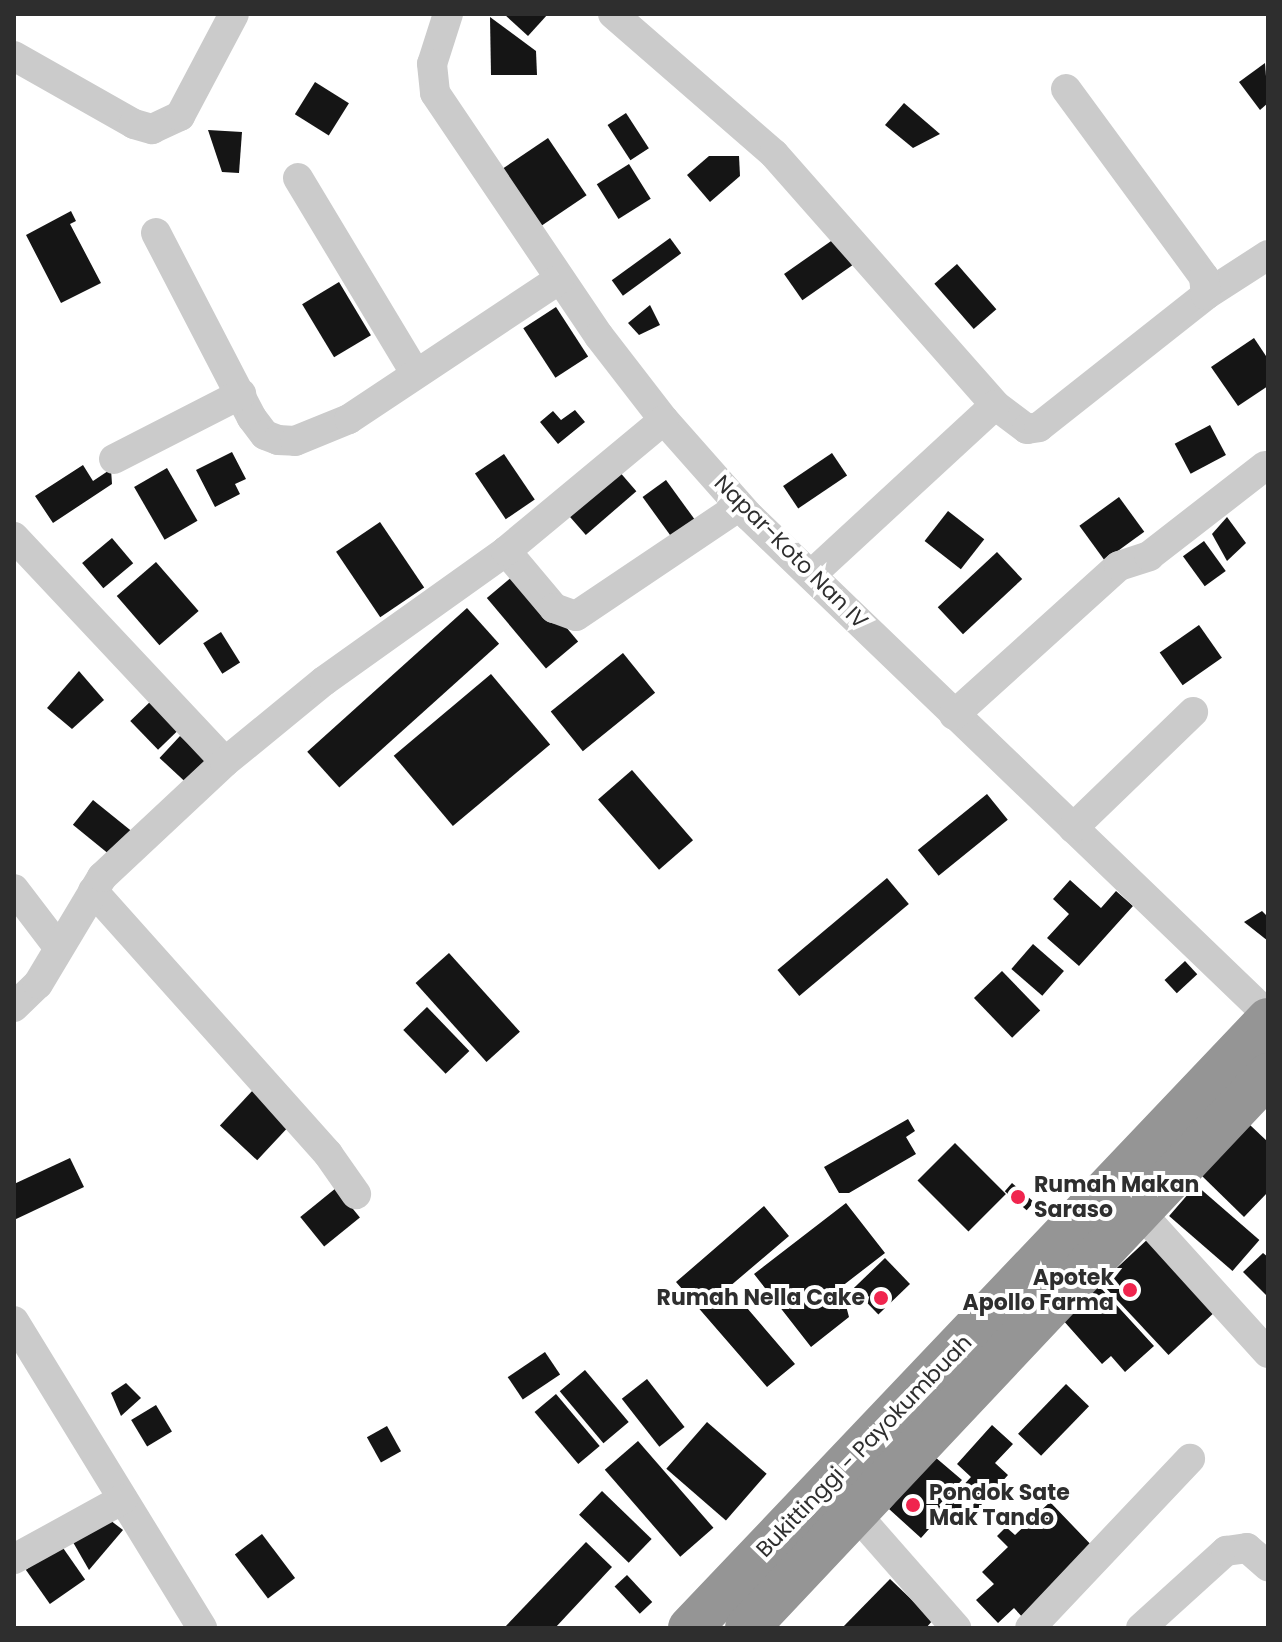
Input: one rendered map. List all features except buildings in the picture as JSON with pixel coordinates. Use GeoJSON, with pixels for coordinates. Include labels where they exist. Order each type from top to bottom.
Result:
{"type":"FeatureCollection","features":[{"type":"Feature","properties":{"kind":"highway","name":"Bukittinggi - Payokumbuah"},"geometry":{"type":"LineString","coordinates":[[690,1628],[923,1411],[1010,1322],[1268,1017]]}},
{"type":"Feature","properties":{"kind":"highway","name":"Bukittinggi - Payokumbuah"},"geometry":{"type":"LineString","coordinates":[[1010,1322],[1141,1213],[1268,1075]]}},
{"type":"Feature","properties":{"kind":"highway","name":"Bukittinggi - Payokumbuah"},"geometry":{"type":"LineString","coordinates":[[747,1628],[856,1514],[923,1411]]}},
{"type":"Feature","properties":{"kind":"street"},"geometry":{"type":"LineString","coordinates":[[14,56],[134,124],[152,129],[180,116],[234,14]]}},
{"type":"Feature","properties":{"kind":"street","name":"Napar-Koto Nan IV"},"geometry":{"type":"LineString","coordinates":[[448,14],[432,64],[435,93],[560,279],[664,420],[740,506],[1268,1017]]}},
{"type":"Feature","properties":{"kind":"street"},"geometry":{"type":"LineString","coordinates":[[613,14],[774,154],[995,405],[1027,429],[1039,427],[1206,295],[1268,255]]}},
{"type":"Feature","properties":{"kind":"street"},"geometry":{"type":"LineString","coordinates":[[1066,89],[1204,277],[1206,295]]}},
{"type":"Feature","properties":{"kind":"street"},"geometry":{"type":"LineString","coordinates":[[298,178],[415,373]]}},
{"type":"Feature","properties":{"kind":"street"},"geometry":{"type":"LineString","coordinates":[[156,233],[265,435],[295,441],[349,419],[560,279]]}},
{"type":"Feature","properties":{"kind":"street"},"geometry":{"type":"LineString","coordinates":[[114,459],[241,394]]}},
{"type":"Feature","properties":{"kind":"street"},"geometry":{"type":"LineString","coordinates":[[812,574],[995,405]]}},
{"type":"Feature","properties":{"kind":"street"},"geometry":{"type":"LineString","coordinates":[[14,1007],[38,984],[93,891],[113,865],[225,762],[324,681],[506,551],[664,420]]}},
{"type":"Feature","properties":{"kind":"street"},"geometry":{"type":"LineString","coordinates":[[954,715],[1119,566],[1149,556],[1265,466]]}},
{"type":"Feature","properties":{"kind":"street"},"geometry":{"type":"LineString","coordinates":[[506,551],[554,608],[576,616],[740,506]]}},
{"type":"Feature","properties":{"kind":"street"},"geometry":{"type":"LineString","coordinates":[[14,537],[225,762]]}},
{"type":"Feature","properties":{"kind":"street"},"geometry":{"type":"LineString","coordinates":[[1073,828],[1193,712]]}},
{"type":"Feature","properties":{"kind":"street"},"geometry":{"type":"LineString","coordinates":[[14,889],[59,948]]}},
{"type":"Feature","properties":{"kind":"street"},"geometry":{"type":"LineString","coordinates":[[93,891],[328,1154],[356,1194]]}},
{"type":"Feature","properties":{"kind":"street"},"geometry":{"type":"LineString","coordinates":[[1141,1213],[1268,1353]]}},
{"type":"Feature","properties":{"kind":"street"},"geometry":{"type":"LineString","coordinates":[[14,1321],[202,1628]]}},
{"type":"Feature","properties":{"kind":"street"},"geometry":{"type":"LineString","coordinates":[[1030,1628],[1190,1459]]}},
{"type":"Feature","properties":{"kind":"street"},"geometry":{"type":"LineString","coordinates":[[14,1559],[123,1499]]}},
{"type":"Feature","properties":{"kind":"street"},"geometry":{"type":"LineString","coordinates":[[856,1514],[956,1628]]}},
{"type":"Feature","properties":{"kind":"street"},"geometry":{"type":"LineString","coordinates":[[1141,1628],[1226,1551],[1247,1548],[1268,1566]]}},
{"type":"Feature","properties":{"kind":"place","name":"Rumah Makan Saraso"},"geometry":{"type":"Point","coordinates":[1018,1197]}},
{"type":"Feature","properties":{"kind":"place","name":"Apotek Apollo Farma"},"geometry":{"type":"Point","coordinates":[1130,1290]}},
{"type":"Feature","properties":{"kind":"place","name":"Rumah Nella Cake"},"geometry":{"type":"Point","coordinates":[881,1298]}},
{"type":"Feature","properties":{"kind":"place","name":"Pondok Sate Mak Tando"},"geometry":{"type":"Point","coordinates":[913,1505]}}]}
